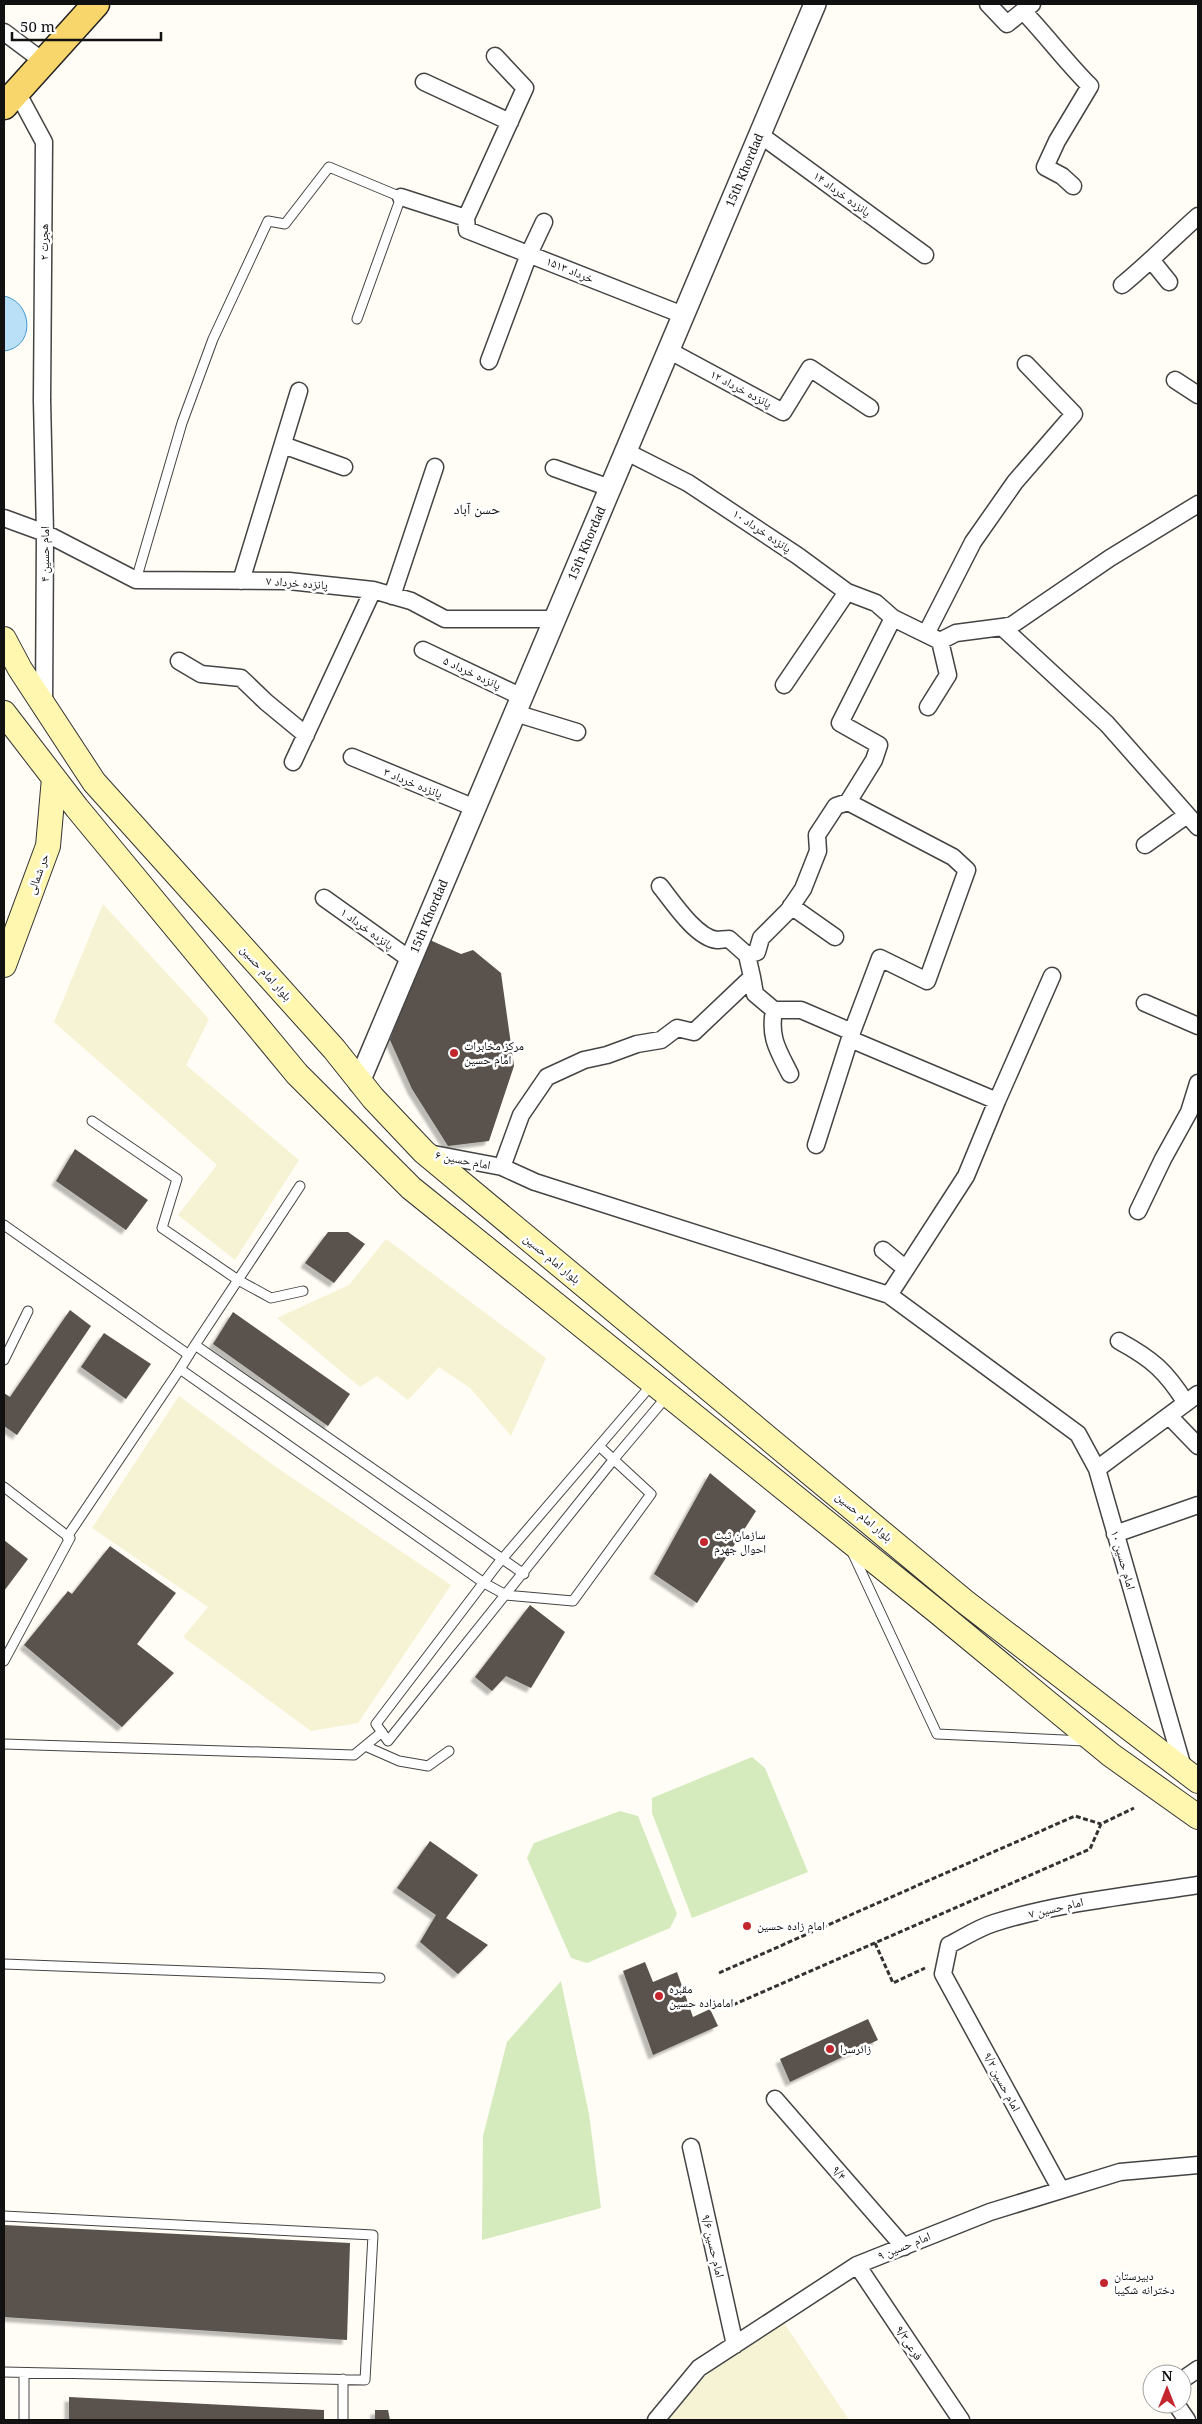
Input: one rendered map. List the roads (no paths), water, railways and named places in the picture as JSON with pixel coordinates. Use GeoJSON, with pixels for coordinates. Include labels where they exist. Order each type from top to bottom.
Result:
{"type":"FeatureCollection","features":[{"type":"Feature","properties":{"kind":"main road"},"geometry":{"type":"LineString","coordinates":[[10,99],[96,4]]}},
{"type":"Feature","properties":{"kind":"main road","name":"بلوار امام حسین"},"geometry":{"type":"LineString","coordinates":[[4,640],[44,707],[94,782],[334,1048],[359,1082],[424,1152],[929,1572],[1191,1776]]}},
{"type":"Feature","properties":{"kind":"main road"},"geometry":{"type":"LineString","coordinates":[[4,713],[54,778],[297,1074],[410,1188],[1095,1741],[1198,1817]]}},
{"type":"Feature","properties":{"kind":"main road","name":"حر شمالی"},"geometry":{"type":"LineString","coordinates":[[4,965],[48,846],[54,778]]}},
{"type":"Feature","properties":{"kind":"main road"},"geometry":{"type":"LineString","coordinates":[[914,1593],[929,1572]]}},
{"type":"Feature","properties":{"kind":"street","name":"15th Khordad"},"geometry":{"type":"LineString","coordinates":[[359,1082],[815,4]]}},
{"type":"Feature","properties":{"kind":"street"},"geometry":{"type":"LineString","coordinates":[[988,4],[1007,24],[1027,8],[1038,27],[1063,58],[1090,86],[1057,141],[1044,167],[1062,176],[1074,186]]}},
{"type":"Feature","properties":{"kind":"street"},"geometry":{"type":"LineString","coordinates":[[4,32],[44,62]]}},
{"type":"Feature","properties":{"kind":"street"},"geometry":{"type":"LineString","coordinates":[[401,197],[466,218],[526,88],[495,56]]}},
{"type":"Feature","properties":{"kind":"street"},"geometry":{"type":"LineString","coordinates":[[424,82],[510,122]]}},
{"type":"Feature","properties":{"kind":"street","name":"هجرت ۲"},"geometry":{"type":"LineString","coordinates":[[10,99],[44,142],[42,400]]}},
{"type":"Feature","properties":{"kind":"street","name":"پانزده خرداد ۱۴"},"geometry":{"type":"LineString","coordinates":[[759,134],[925,255]]}},
{"type":"Feature","properties":{"kind":"street"},"geometry":{"type":"LineString","coordinates":[[1122,285],[1152,261],[1169,242],[1198,216]]}},
{"type":"Feature","properties":{"kind":"street","name":"۱۵خرداد ۱۳"},"geometry":{"type":"LineString","coordinates":[[466,218],[467,230],[683,315]]}},
{"type":"Feature","properties":{"kind":"street"},"geometry":{"type":"LineString","coordinates":[[489,361],[529,254],[544,222]]}},
{"type":"Feature","properties":{"kind":"street"},"geometry":{"type":"LineString","coordinates":[[1152,261],[1168,282]]}},
{"type":"Feature","properties":{"kind":"street","name":"پانزده خرداد ۱۲"},"geometry":{"type":"LineString","coordinates":[[668,350],[783,412],[810,368],[870,408]]}},
{"type":"Feature","properties":{"kind":"street"},"geometry":{"type":"LineString","coordinates":[[928,707],[948,676],[933,638],[974,542],[1015,482],[1074,414],[1026,364]]}},
{"type":"Feature","properties":{"kind":"street"},"geometry":{"type":"LineString","coordinates":[[1175,380],[1198,395]]}},
{"type":"Feature","properties":{"kind":"street"},"geometry":{"type":"LineString","coordinates":[[241,581],[299,391]]}},
{"type":"Feature","properties":{"kind":"street","name":"امام حسین ۴"},"geometry":{"type":"LineString","coordinates":[[42,400],[45,533],[44,707]]}},
{"type":"Feature","properties":{"kind":"street"},"geometry":{"type":"LineString","coordinates":[[283,445],[344,467]]}},
{"type":"Feature","properties":{"kind":"street","name":"پانزده خرداد ۱۰"},"geometry":{"type":"LineString","coordinates":[[625,451],[688,483],[798,556],[847,592],[876,603],[893,618],[933,638]]}},
{"type":"Feature","properties":{"kind":"street"},"geometry":{"type":"LineString","coordinates":[[392,596],[435,467]]}},
{"type":"Feature","properties":{"kind":"street"},"geometry":{"type":"LineString","coordinates":[[554,468],[610,488]]}},
{"type":"Feature","properties":{"kind":"street"},"geometry":{"type":"LineString","coordinates":[[933,638],[976,629],[1012,625],[1110,558],[1198,504]]}},
{"type":"Feature","properties":{"kind":"street","name":"پانزده خرداد ۷"},"geometry":{"type":"LineString","coordinates":[[4,518],[45,533],[136,580],[290,581],[372,590],[411,601],[445,619],[554,619]]}},
{"type":"Feature","properties":{"kind":"street"},"geometry":{"type":"LineString","coordinates":[[293,762],[372,590]]}},
{"type":"Feature","properties":{"kind":"street"},"geometry":{"type":"LineString","coordinates":[[784,685],[847,592]]}},
{"type":"Feature","properties":{"kind":"street"},"geometry":{"type":"LineString","coordinates":[[746,955],[757,952],[761,938],[791,906],[803,889],[818,851],[817,835],[836,806],[848,802],[874,760],[879,745],[840,723],[893,618]]}},
{"type":"Feature","properties":{"kind":"street"},"geometry":{"type":"LineString","coordinates":[[1002,627],[1107,724],[1198,827]]}},
{"type":"Feature","properties":{"kind":"street","name":"پانزده خرداد ۵"},"geometry":{"type":"LineString","coordinates":[[423,650],[518,705],[577,732]]}},
{"type":"Feature","properties":{"kind":"street"},"geometry":{"type":"LineString","coordinates":[[179,661],[200,674],[242,678],[266,702],[306,735]]}},
{"type":"Feature","properties":{"kind":"street","name":"پانزده خرداد ۳"},"geometry":{"type":"LineString","coordinates":[[352,757],[475,808]]}},
{"type":"Feature","properties":{"kind":"street"},"geometry":{"type":"LineString","coordinates":[[816,1145],[851,1036],[880,958],[927,981],[967,870],[953,856],[848,802]]}},
{"type":"Feature","properties":{"kind":"street"},"geometry":{"type":"LineString","coordinates":[[1145,845],[1187,814]]}},
{"type":"Feature","properties":{"kind":"street"},"geometry":{"type":"LineString","coordinates":[[660,886],[687,920],[701,932],[716,940],[729,939],[746,955],[755,994],[774,1010],[801,1010],[851,1036],[998,1101]]}},
{"type":"Feature","properties":{"kind":"street","name":"پانزده خرداد ۱"},"geometry":{"type":"LineString","coordinates":[[324,898],[411,960]]}},
{"type":"Feature","properties":{"kind":"street"},"geometry":{"type":"LineString","coordinates":[[791,906],[835,937]]}},
{"type":"Feature","properties":{"kind":"street"},"geometry":{"type":"LineString","coordinates":[[889,1295],[966,1176],[1052,976]]}},
{"type":"Feature","properties":{"kind":"street"},"geometry":{"type":"LineString","coordinates":[[502,1167],[521,1115],[547,1077],[584,1060],[607,1055],[637,1044],[661,1040],[677,1028],[694,1032],[752,977]]}},
{"type":"Feature","properties":{"kind":"street"},"geometry":{"type":"LineString","coordinates":[[1144,1003],[1198,1026]]}},
{"type":"Feature","properties":{"kind":"street"},"geometry":{"type":"LineString","coordinates":[[774,1010],[771,1027],[774,1042],[790,1074]]}},
{"type":"Feature","properties":{"kind":"street"},"geometry":{"type":"LineString","coordinates":[[1138,1211],[1189,1112],[1198,1083]]}},
{"type":"Feature","properties":{"kind":"street","name":"امام حسین ۶"},"geometry":{"type":"LineString","coordinates":[[424,1152],[502,1167],[535,1182],[889,1295]]}},
{"type":"Feature","properties":{"kind":"street"},"geometry":{"type":"LineString","coordinates":[[882,1250],[906,1269]]}},
{"type":"Feature","properties":{"kind":"street","name":"امام حسین ۱۰"},"geometry":{"type":"LineString","coordinates":[[889,1295],[1078,1434],[1097,1469],[1115,1534],[1191,1776]]}},
{"type":"Feature","properties":{"kind":"street"},"geometry":{"type":"LineString","coordinates":[[1097,1469],[1192,1399],[1147,1355],[1119,1340]]}},
{"type":"Feature","properties":{"kind":"street"},"geometry":{"type":"LineString","coordinates":[[1168,1416],[1198,1446]]}},
{"type":"Feature","properties":{"kind":"street"},"geometry":{"type":"LineString","coordinates":[[1115,1534],[1198,1505]]}},
{"type":"Feature","properties":{"kind":"street","name":"امام حسین ۷"},"geometry":{"type":"LineString","coordinates":[[943,1974],[949,1945],[992,1924],[1094,1899],[1198,1885]]}},
{"type":"Feature","properties":{"kind":"street","name":"امام حسین ۹/۲"},"geometry":{"type":"LineString","coordinates":[[943,1974],[1061,2190]]}},
{"type":"Feature","properties":{"kind":"street","name":"۹/۴"},"geometry":{"type":"LineString","coordinates":[[775,2099],[904,2247]]}},
{"type":"Feature","properties":{"kind":"street","name":"امام حسین ۹/۶"},"geometry":{"type":"LineString","coordinates":[[691,2147],[735,2345]]}},
{"type":"Feature","properties":{"kind":"street","name":"امام حسین ۹"},"geometry":{"type":"LineString","coordinates":[[656,2420],[699,2368],[857,2265],[990,2212],[1120,2172],[1198,2165]]}},
{"type":"Feature","properties":{"kind":"street","name":"فرعی۹/۳"},"geometry":{"type":"LineString","coordinates":[[857,2265],[961,2420]]}},
{"type":"Feature","properties":{"kind":"lane"},"geometry":{"type":"LineString","coordinates":[[136,580],[182,423],[199,376],[213,339],[268,221],[285,224],[329,167],[401,197],[357,319]]}},
{"type":"Feature","properties":{"kind":"lane"},"geometry":{"type":"LineString","coordinates":[[92,1121],[177,1179],[162,1228],[238,1280],[271,1298],[304,1291]]}},
{"type":"Feature","properties":{"kind":"lane"},"geometry":{"type":"LineString","coordinates":[[67,1536],[180,1369],[300,1186]]}},
{"type":"Feature","properties":{"kind":"lane"},"geometry":{"type":"LineString","coordinates":[[4,1226],[188,1355]]}},
{"type":"Feature","properties":{"kind":"lane"},"geometry":{"type":"LineString","coordinates":[[4,1360],[28,1311]]}},
{"type":"Feature","properties":{"kind":"lane"},"geometry":{"type":"LineString","coordinates":[[195,1345],[524,1574]]}},
{"type":"Feature","properties":{"kind":"lane"},"geometry":{"type":"LineString","coordinates":[[180,1369],[484,1583],[506,1595],[573,1601],[651,1494],[600,1446]]}},
{"type":"Feature","properties":{"kind":"lane"},"geometry":{"type":"LineString","coordinates":[[660,1389],[614,1459],[524,1574],[388,1741],[376,1724],[502,1559],[600,1446],[660,1389]]}},
{"type":"Feature","properties":{"kind":"lane"},"geometry":{"type":"LineString","coordinates":[[4,1487],[70,1538],[4,1661]]}},
{"type":"Feature","properties":{"kind":"lane"},"geometry":{"type":"LineString","coordinates":[[846,1539],[937,1734],[1095,1741]]}},
{"type":"Feature","properties":{"kind":"lane"},"geometry":{"type":"LineString","coordinates":[[4,1744],[354,1755],[382,1732]]}},
{"type":"Feature","properties":{"kind":"lane"},"geometry":{"type":"LineString","coordinates":[[366,1746],[399,1761],[428,1766],[449,1751]]}},
{"type":"Feature","properties":{"kind":"lane"},"geometry":{"type":"LineString","coordinates":[[4,1964],[380,1978]]}},
{"type":"Feature","properties":{"kind":"lane"},"geometry":{"type":"LineString","coordinates":[[4,2216],[372,2235],[365,2380],[4,2372]]}},
{"type":"Feature","properties":{"kind":"lane"},"geometry":{"type":"LineString","coordinates":[[24,2373],[24,2420]]}},
{"type":"Feature","properties":{"kind":"lane"},"geometry":{"type":"LineString","coordinates":[[343,2379],[343,2420]]}},
{"type":"Feature","properties":{"kind":"water"},"geometry":{"type":"Polygon","coordinates":[[[4,296],[14,300],[21,307],[27,324],[22,342],[14,348],[4,351],[4,296]]]}},
{"type":"Feature","properties":{"kind":"place","name":"مرکز مخابرات امام حسین"},"geometry":{"type":"Point","coordinates":[454,1053]}},
{"type":"Feature","properties":{"kind":"place","name":"سازمان ثبت احوال جهرم"},"geometry":{"type":"Point","coordinates":[704,1542]}},
{"type":"Feature","properties":{"kind":"place","name":"امام زاده حسین"},"geometry":{"type":"Point","coordinates":[747,1926]}},
{"type":"Feature","properties":{"kind":"place","name":"مقبره امامزاده حسین"},"geometry":{"type":"Point","coordinates":[659,1996]}},
{"type":"Feature","properties":{"kind":"place","name":"زائرسرا"},"geometry":{"type":"Point","coordinates":[830,2049]}},
{"type":"Feature","properties":{"kind":"place","name":"دبیرستان دخترانه شکیبا"},"geometry":{"type":"Point","coordinates":[1104,2283]}},
{"type":"Feature","properties":{"kind":"district","name":"حسن آباد"},"geometry":{"type":"Point","coordinates":[477,509]}}]}
